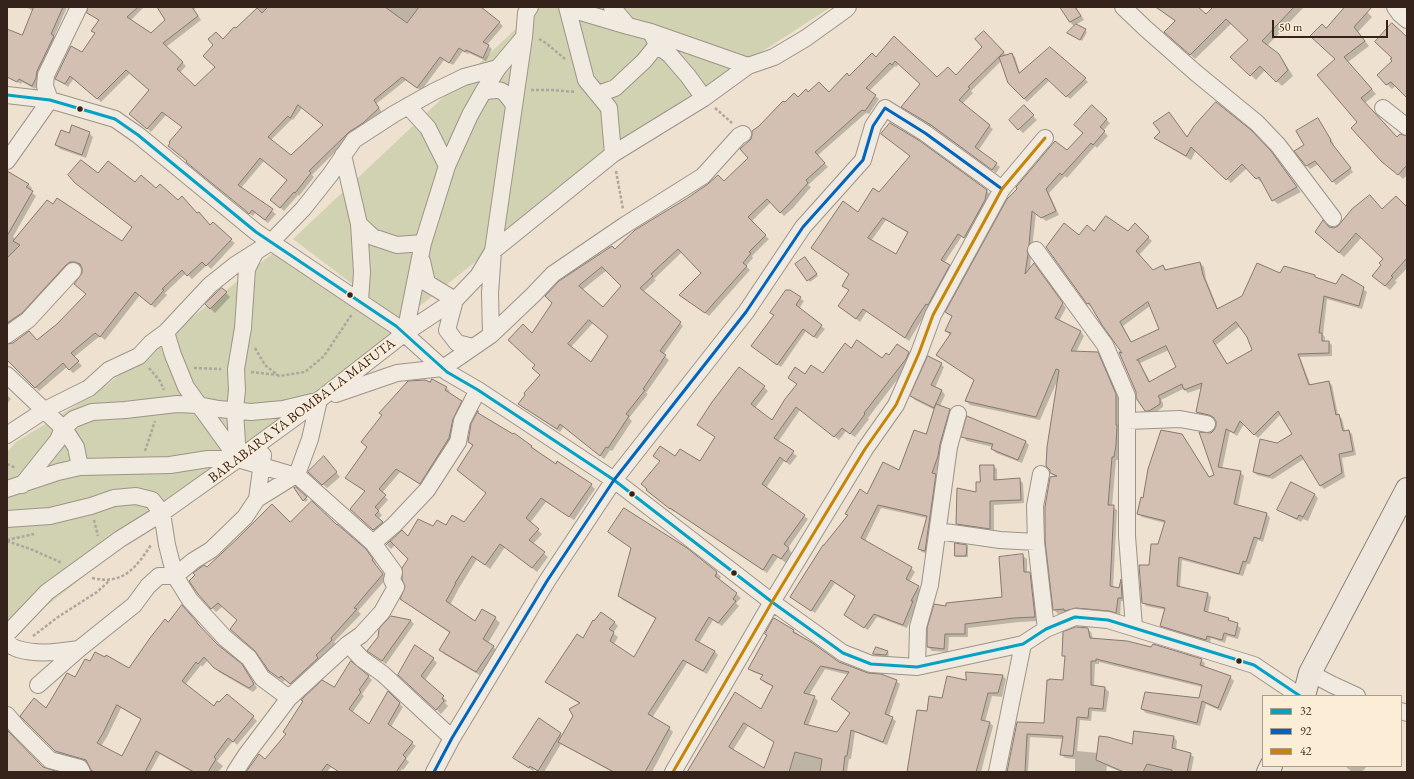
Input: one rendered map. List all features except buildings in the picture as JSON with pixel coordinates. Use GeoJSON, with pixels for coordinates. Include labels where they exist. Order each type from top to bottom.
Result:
{"type":"FeatureCollection","features":[{"type":"Feature","properties":{"kind":"highway"},"geometry":{"type":"LineString","coordinates":[[1304,695],[1310,673],[1407,489]]}},
{"type":"Feature","properties":{"kind":"street"},"geometry":{"type":"LineString","coordinates":[[50,100],[45,86],[46,75],[79,7]]}},
{"type":"Feature","properties":{"kind":"street"},"geometry":{"type":"LineString","coordinates":[[491,335],[490,293],[493,251],[524,34],[524,9],[541,7]]}},
{"type":"Feature","properties":{"kind":"street"},"geometry":{"type":"LineString","coordinates":[[568,7],[628,26],[654,38],[748,66]]}},
{"type":"Feature","properties":{"kind":"street"},"geometry":{"type":"LineString","coordinates":[[568,7],[586,80],[609,108],[614,154]]}},
{"type":"Feature","properties":{"kind":"street"},"geometry":{"type":"LineString","coordinates":[[612,7],[628,26]]}},
{"type":"Feature","properties":{"kind":"street","name":"BARABARA YA BOMBA LA MAFUTA"},"geometry":{"type":"LineString","coordinates":[[7,634],[47,592],[120,539],[162,513],[266,440],[406,334],[455,300],[478,276],[493,251],[614,154],[704,98],[748,66],[774,57],[806,38],[848,7]]}},
{"type":"Feature","properties":{"kind":"street"},"geometry":{"type":"LineString","coordinates":[[1123,7],[1190,68],[1257,123],[1278,145],[1333,218]]}},
{"type":"Feature","properties":{"kind":"street"},"geometry":{"type":"LineString","coordinates":[[1395,7],[1407,20]]}},
{"type":"Feature","properties":{"kind":"street"},"geometry":{"type":"LineString","coordinates":[[406,334],[422,249],[447,166],[470,115],[483,92],[498,68],[524,34]]}},
{"type":"Feature","properties":{"kind":"street"},"geometry":{"type":"LineString","coordinates":[[598,94],[615,88],[644,61],[654,38]]}},
{"type":"Feature","properties":{"kind":"street"},"geometry":{"type":"LineString","coordinates":[[654,38],[688,76],[704,98]]}},
{"type":"Feature","properties":{"kind":"street"},"geometry":{"type":"LineString","coordinates":[[7,435],[45,410],[90,388],[109,370],[139,356],[151,343],[166,332],[210,285],[235,265],[272,242],[303,209],[330,175],[354,140],[433,92],[464,78],[498,68]]}},
{"type":"Feature","properties":{"kind":"street"},"geometry":{"type":"LineString","coordinates":[[483,92],[497,89],[515,98]]}},
{"type":"Feature","properties":{"kind":"street"},"geometry":{"type":"LineString","coordinates":[[7,95],[50,100],[114,119],[138,135],[250,227],[406,334],[443,368],[614,480],[772,602],[843,653],[872,664],[917,667],[1023,644],[1046,629],[1075,617],[1108,620],[1254,665],[1299,695]]}},
{"type":"Feature","properties":{"kind":"street"},"geometry":{"type":"LineString","coordinates":[[7,161],[50,100]]}},
{"type":"Feature","properties":{"kind":"street"},"geometry":{"type":"LineString","coordinates":[[408,106],[428,128],[447,166]]}},
{"type":"Feature","properties":{"kind":"street"},"geometry":{"type":"LineString","coordinates":[[434,772],[452,738],[547,581],[614,480],[746,312],[803,227],[862,160],[873,126],[885,108],[925,133],[1002,189]]}},
{"type":"Feature","properties":{"kind":"street"},"geometry":{"type":"LineString","coordinates":[[1383,108],[1407,127]]}},
{"type":"Feature","properties":{"kind":"street"},"geometry":{"type":"LineString","coordinates":[[14,487],[58,440],[63,428],[74,419],[92,412],[177,404],[198,405],[251,412],[283,409],[319,400],[397,373],[443,368],[491,335],[553,274],[625,225],[703,176],[739,136],[743,134]]}},
{"type":"Feature","properties":{"kind":"street"},"geometry":{"type":"LineString","coordinates":[[673,772],[772,602],[865,449],[896,405],[920,353],[933,315],[1002,189],[1045,138]]}},
{"type":"Feature","properties":{"kind":"street"},"geometry":{"type":"LineString","coordinates":[[343,156],[359,224],[362,272],[360,301]]}},
{"type":"Feature","properties":{"kind":"street"},"geometry":{"type":"LineString","coordinates":[[359,224],[373,237],[398,245],[422,249]]}},
{"type":"Feature","properties":{"kind":"street"},"geometry":{"type":"LineString","coordinates":[[422,249],[427,283],[455,300],[447,330],[457,343],[473,347]]}},
{"type":"Feature","properties":{"kind":"street"},"geometry":{"type":"LineString","coordinates":[[1036,250],[1105,345],[1127,396],[1127,536],[1134,627]]}},
{"type":"Feature","properties":{"kind":"street"},"geometry":{"type":"LineString","coordinates":[[238,459],[235,410],[237,390],[236,369],[243,328],[247,269],[255,253]]}},
{"type":"Feature","properties":{"kind":"street"},"geometry":{"type":"LineString","coordinates":[[7,335],[28,320],[73,272]]}},
{"type":"Feature","properties":{"kind":"street"},"geometry":{"type":"LineString","coordinates":[[166,332],[173,355],[186,387],[238,459]]}},
{"type":"Feature","properties":{"kind":"street"},"geometry":{"type":"LineString","coordinates":[[7,375],[63,428],[76,447],[80,467]]}},
{"type":"Feature","properties":{"kind":"street"},"geometry":{"type":"LineString","coordinates":[[373,543],[394,525],[427,490],[458,442],[462,421],[478,390]]}},
{"type":"Feature","properties":{"kind":"street"},"geometry":{"type":"LineString","coordinates":[[38,685],[79,649],[134,605],[148,586],[159,576],[175,576],[193,561],[211,550],[245,517],[257,499],[294,476],[299,470],[310,439],[319,400]]}},
{"type":"Feature","properties":{"kind":"street"},"geometry":{"type":"LineString","coordinates":[[917,667],[918,628],[930,585],[948,447],[958,414]]}},
{"type":"Feature","properties":{"kind":"street"},"geometry":{"type":"LineString","coordinates":[[1127,421],[1180,419],[1207,424]]}},
{"type":"Feature","properties":{"kind":"street"},"geometry":{"type":"LineString","coordinates":[[257,499],[266,440]]}},
{"type":"Feature","properties":{"kind":"street"},"geometry":{"type":"LineString","coordinates":[[14,487],[58,472],[80,467],[170,465],[208,459],[238,459],[299,477],[373,543],[394,572],[392,580],[396,587],[382,612],[362,635],[348,644],[289,698],[246,755],[236,772]]}},
{"type":"Feature","properties":{"kind":"street"},"geometry":{"type":"LineString","coordinates":[[1040,474],[1035,506],[1036,542],[1046,629]]}},
{"type":"Feature","properties":{"kind":"street"},"geometry":{"type":"LineString","coordinates":[[7,519],[50,516],[90,506],[114,498],[136,496],[152,500],[162,513],[167,545],[175,576],[190,600],[225,638],[249,658],[262,678],[289,698]]}},
{"type":"Feature","properties":{"kind":"street"},"geometry":{"type":"LineString","coordinates":[[938,531],[1000,540],[1036,542]]}},
{"type":"Feature","properties":{"kind":"street"},"geometry":{"type":"LineString","coordinates":[[348,644],[362,659],[382,674],[452,738]]}},
{"type":"Feature","properties":{"kind":"street"},"geometry":{"type":"LineString","coordinates":[[997,772],[1023,644]]}},
{"type":"Feature","properties":{"kind":"street"},"geometry":{"type":"LineString","coordinates":[[12,646],[31,651],[56,652],[79,649]]}},
{"type":"Feature","properties":{"kind":"street"},"geometry":{"type":"LineString","coordinates":[[1310,673],[1355,695]]}},
{"type":"Feature","properties":{"kind":"street"},"geometry":{"type":"LineString","coordinates":[[7,715],[50,760],[80,768],[82,772]]}},
{"type":"Feature","properties":{"kind":"path"},"geometry":{"type":"LineString","coordinates":[[524,34],[546,43],[566,61]]}},
{"type":"Feature","properties":{"kind":"path"},"geometry":{"type":"LineString","coordinates":[[515,98],[552,90],[598,94]]}},
{"type":"Feature","properties":{"kind":"path"},"geometry":{"type":"LineString","coordinates":[[704,98],[743,134]]}},
{"type":"Feature","properties":{"kind":"path"},"geometry":{"type":"LineString","coordinates":[[614,154],[625,225]]}},
{"type":"Feature","properties":{"kind":"path"},"geometry":{"type":"LineString","coordinates":[[243,328],[266,365],[279,376],[305,372],[324,356],[360,301]]}},
{"type":"Feature","properties":{"kind":"path"},"geometry":{"type":"LineString","coordinates":[[12,646],[97,592],[108,580]]}},
{"type":"Feature","properties":{"kind":"green space"},"geometry":{"type":"Polygon","coordinates":[[[539,7],[831,7],[735,69],[588,172],[401,321],[293,239],[539,7]]]}},
{"type":"Feature","properties":{"kind":"green space"},"geometry":{"type":"Polygon","coordinates":[[[282,246],[395,331],[7,637],[7,452],[16,442],[99,391],[282,246]]]}},
{"type":"Feature","properties":{"kind":"transit line","name":"32"},"geometry":{"type":"LineString","coordinates":[[7,95],[50,100],[115,119],[138,135],[256,232],[396,326],[447,372],[478,390],[614,480],[772,602],[843,653],[871,664],[917,667],[1023,644],[1046,629],[1075,617],[1108,620],[1254,665],[1299,695]]}},
{"type":"Feature","properties":{"kind":"transit line","name":"92"},"geometry":{"type":"LineString","coordinates":[[434,772],[452,738],[547,581],[614,480],[746,312],[803,227],[863,160],[873,126],[885,108],[925,133],[1002,189]]}},
{"type":"Feature","properties":{"kind":"transit line","name":"42"},"geometry":{"type":"LineString","coordinates":[[673,772],[772,602],[865,449],[896,405],[919,353],[933,315],[1002,189],[1045,138]]}}]}
